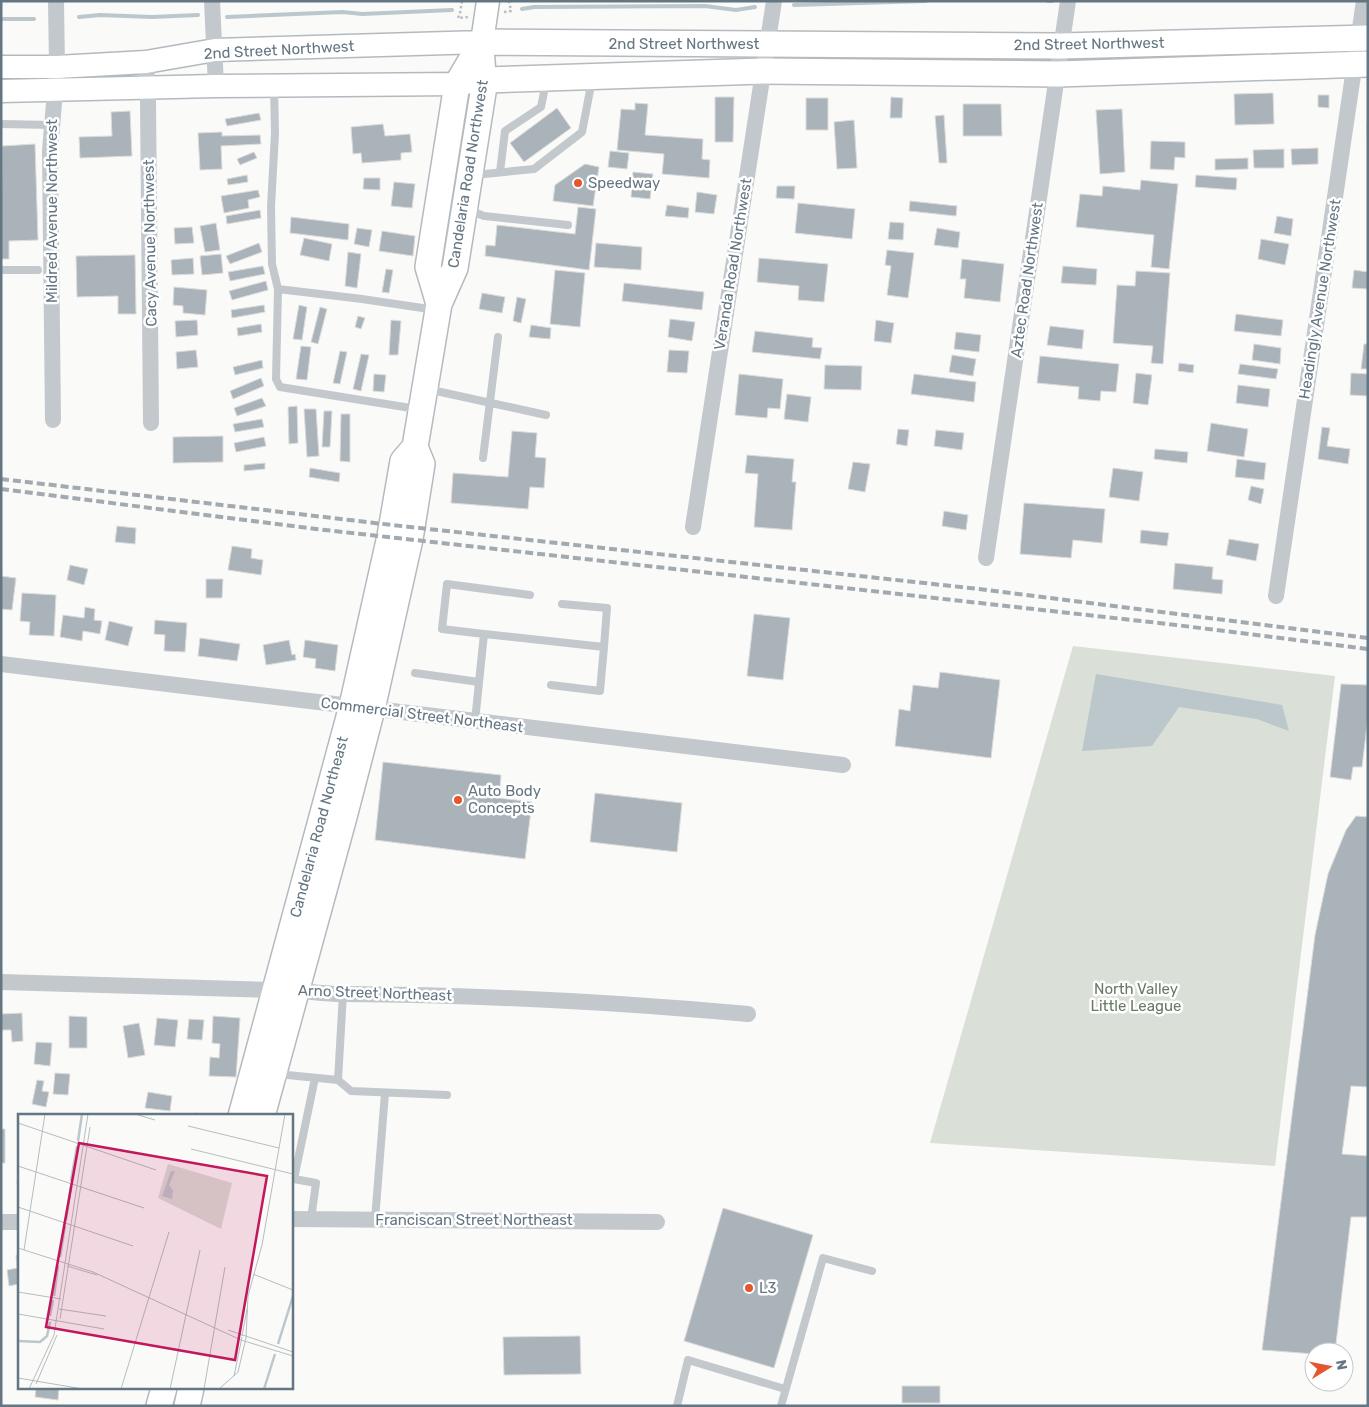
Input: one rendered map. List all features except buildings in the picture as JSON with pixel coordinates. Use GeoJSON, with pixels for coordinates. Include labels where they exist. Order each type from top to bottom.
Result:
{"type":"FeatureCollection","features":[{"type":"Feature","properties":{"kind":"main road","name":"Candelaria Road Northwest"},"geometry":{"type":"LineString","coordinates":[[400,537],[422,464],[415,447],[438,307],[455,268],[465,208],[485,80],[482,42],[488,1]]}},
{"type":"Feature","properties":{"kind":"main road","name":"2nd Street Northwest"},"geometry":{"type":"LineString","coordinates":[[1,67],[57,67],[146,62],[215,50],[482,42],[1062,46],[1364,38]]}},
{"type":"Feature","properties":{"kind":"main road","name":"Candelaria Road Northwest"},"geometry":{"type":"LineString","coordinates":[[438,307],[428,267],[458,84],[482,42]]}},
{"type":"Feature","properties":{"kind":"main road","name":"2nd Street Northwest"},"geometry":{"type":"LineString","coordinates":[[1,91],[216,86],[458,84],[485,80],[763,71],[1058,74],[1362,64]]}},
{"type":"Feature","properties":{"kind":"main road","name":"Candelaria Road Northeast"},"geometry":{"type":"LineString","coordinates":[[242,1114],[286,990],[362,707],[400,537]]}},
{"type":"Feature","properties":{"kind":"main road","name":"Candelaria Road Northeast"},"geometry":{"type":"LineString","coordinates":[[263,1114],[274,1073],[286,990]]}},
{"type":"Feature","properties":{"kind":"main road"},"geometry":{"type":"LineString","coordinates":[[159,1406],[163,1390]]}},
{"type":"Feature","properties":{"kind":"main road"},"geometry":{"type":"LineString","coordinates":[[187,1406],[191,1390]]}},
{"type":"Feature","properties":{"kind":"street","name":"Mildred Avenue Northwest"},"geometry":{"type":"LineString","coordinates":[[53,420],[50,151],[57,67],[56,1]]}},
{"type":"Feature","properties":{"kind":"street"},"geometry":{"type":"LineString","coordinates":[[212,1],[216,86]]}},
{"type":"Feature","properties":{"kind":"street","name":"Veranda Road Northwest"},"geometry":{"type":"LineString","coordinates":[[693,527],[774,1]]}},
{"type":"Feature","properties":{"kind":"street","name":"Aztec Road Northwest"},"geometry":{"type":"LineString","coordinates":[[986,558],[1068,1]]}},
{"type":"Feature","properties":{"kind":"street","name":"Headingly Avenue Northwest"},"geometry":{"type":"LineString","coordinates":[[1276,596],[1362,64],[1364,1]]}},
{"type":"Feature","properties":{"kind":"street","name":"Cacy Avenue Northwest"},"geometry":{"type":"LineString","coordinates":[[146,62],[148,89],[151,423]]}},
{"type":"Feature","properties":{"kind":"street","name":"Commercial Street Northeast"},"geometry":{"type":"LineString","coordinates":[[1,664],[843,765]]}},
{"type":"Feature","properties":{"kind":"street","name":"Arno Street Northeast"},"geometry":{"type":"LineString","coordinates":[[1,982],[286,990],[319,994],[402,994],[649,1005],[748,1014]]}},
{"type":"Feature","properties":{"kind":"street","name":"Franciscan Street Northeast"},"geometry":{"type":"LineString","coordinates":[[292,1219],[657,1222]]}},
{"type":"Feature","properties":{"kind":"street"},"geometry":{"type":"LineString","coordinates":[[1,1222],[18,1222]]}},
{"type":"Feature","properties":{"kind":"lane"},"geometry":{"type":"LineString","coordinates":[[470,175],[534,169],[582,132],[593,77]]}},
{"type":"Feature","properties":{"kind":"lane"},"geometry":{"type":"LineString","coordinates":[[500,172],[505,131],[541,107],[546,78]]}},
{"type":"Feature","properties":{"kind":"lane"},"geometry":{"type":"LineString","coordinates":[[274,86],[275,133],[271,208],[272,264],[278,289],[276,378],[280,387],[490,403],[546,415]]}},
{"type":"Feature","properties":{"kind":"lane"},"geometry":{"type":"LineString","coordinates":[[1,124],[52,125]]}},
{"type":"Feature","properties":{"kind":"lane"},"geometry":{"type":"LineString","coordinates":[[465,208],[484,216],[568,225]]}},
{"type":"Feature","properties":{"kind":"lane"},"geometry":{"type":"LineString","coordinates":[[1,270],[38,270]]}},
{"type":"Feature","properties":{"kind":"lane"},"geometry":{"type":"LineString","coordinates":[[278,289],[438,307]]}},
{"type":"Feature","properties":{"kind":"lane"},"geometry":{"type":"LineString","coordinates":[[483,458],[498,337]]}},
{"type":"Feature","properties":{"kind":"lane"},"geometry":{"type":"LineString","coordinates":[[530,595],[446,584],[442,629],[604,647]]}},
{"type":"Feature","properties":{"kind":"lane"},"geometry":{"type":"LineString","coordinates":[[551,685],[600,691],[606,608],[562,604]]}},
{"type":"Feature","properties":{"kind":"lane"},"geometry":{"type":"LineString","coordinates":[[475,721],[484,634]]}},
{"type":"Feature","properties":{"kind":"lane"},"geometry":{"type":"LineString","coordinates":[[415,673],[479,682]]}},
{"type":"Feature","properties":{"kind":"lane"},"geometry":{"type":"LineString","coordinates":[[338,1080],[343,994]]}},
{"type":"Feature","properties":{"kind":"lane"},"geometry":{"type":"LineString","coordinates":[[274,1073],[338,1080],[351,1091],[447,1095]]}},
{"type":"Feature","properties":{"kind":"lane"},"geometry":{"type":"LineString","coordinates":[[311,1219],[316,1183],[294,1180],[315,1078]]}},
{"type":"Feature","properties":{"kind":"lane"},"geometry":{"type":"LineString","coordinates":[[375,1220],[385,1093]]}},
{"type":"Feature","properties":{"kind":"lane"},"geometry":{"type":"LineString","coordinates":[[780,1406],[823,1258],[872,1271]]}},
{"type":"Feature","properties":{"kind":"lane"},"geometry":{"type":"LineString","coordinates":[[677,1406],[688,1360],[785,1389]]}},
{"type":"Feature","properties":{"kind":"path"},"geometry":{"type":"LineString","coordinates":[[458,18],[462,1]]}},
{"type":"Feature","properties":{"kind":"path"},"geometry":{"type":"LineString","coordinates":[[509,1],[511,12]]}},
{"type":"Feature","properties":{"kind":"green space","name":"North Valley Little League"},"geometry":{"type":"Polygon","coordinates":[[[1073,646],[1335,676],[1275,1166],[930,1143],[1073,646]]]}},
{"type":"Feature","properties":{"kind":"shaded area"},"geometry":{"type":"Polygon","coordinates":[[[1096,674],[1282,705],[1289,731],[1257,719],[1179,707],[1152,746],[1082,751],[1096,674]]]}},
{"type":"Feature","properties":{"kind":"waterway"},"geometry":{"type":"LineString","coordinates":[[794,5],[926,1]]}},
{"type":"Feature","properties":{"kind":"waterway"},"geometry":{"type":"LineString","coordinates":[[522,9],[534,7],[705,6],[736,10],[755,7]]}},
{"type":"Feature","properties":{"kind":"waterway"},"geometry":{"type":"LineString","coordinates":[[227,17],[452,10]]}},
{"type":"Feature","properties":{"kind":"waterway"},"geometry":{"type":"LineString","coordinates":[[79,17],[100,15],[152,17],[198,15]]}},
{"type":"Feature","properties":{"kind":"waterway"},"geometry":{"type":"LineString","coordinates":[[1,19],[34,19]]}},
{"type":"Feature","properties":{"kind":"railway"},"geometry":{"type":"LineString","coordinates":[[1,479],[392,525],[979,589],[1368,638]]}},
{"type":"Feature","properties":{"kind":"railway"},"geometry":{"type":"LineString","coordinates":[[1,489],[316,529],[1168,624],[1368,649]]}},
{"type":"Feature","properties":{"kind":"place","name":"Speedway"},"geometry":{"type":"Point","coordinates":[578,183]}},
{"type":"Feature","properties":{"kind":"place","name":"Auto Body Concepts"},"geometry":{"type":"Point","coordinates":[458,800]}},
{"type":"Feature","properties":{"kind":"place","name":"L3"},"geometry":{"type":"Point","coordinates":[749,1288]}}]}
